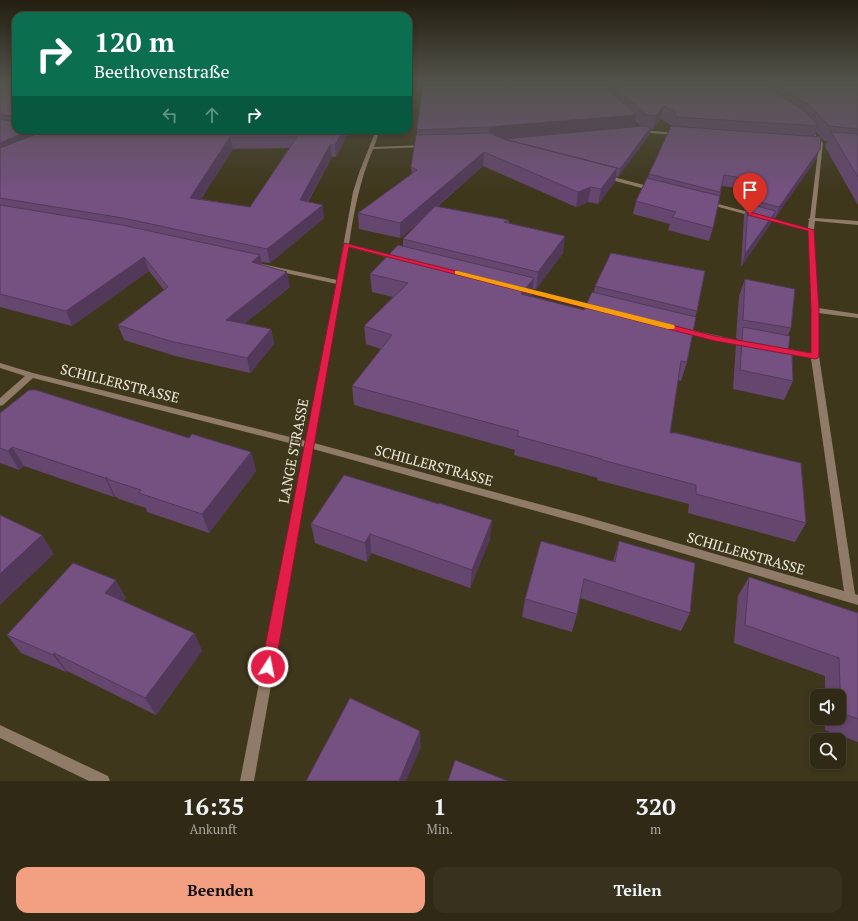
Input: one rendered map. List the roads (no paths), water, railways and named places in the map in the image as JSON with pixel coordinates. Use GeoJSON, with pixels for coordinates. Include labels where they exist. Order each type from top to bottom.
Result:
{"type":"FeatureCollection","features":[{"type":"Feature","properties":{"kind":"street"},"geometry":{"type":"LineString","coordinates":[[636,126],[641,131]]}},
{"type":"Feature","properties":{"kind":"street"},"geometry":{"type":"LineString","coordinates":[[634,132],[641,131],[680,134]]}},
{"type":"Feature","properties":{"kind":"street"},"geometry":{"type":"LineString","coordinates":[[811,132],[821,143],[811,219],[815,310],[815,356],[854,599]]}},
{"type":"Feature","properties":{"kind":"street","name":"LANGE STRASSE"},"geometry":{"type":"LineString","coordinates":[[247,781],[340,283],[347,234],[359,178],[377,134]]}},
{"type":"Feature","properties":{"kind":"street"},"geometry":{"type":"LineString","coordinates":[[372,148],[426,146]]}},
{"type":"Feature","properties":{"kind":"street"},"geometry":{"type":"LineString","coordinates":[[599,175],[660,191]]}},
{"type":"Feature","properties":{"kind":"street"},"geometry":{"type":"LineString","coordinates":[[697,200],[811,230]]}},
{"type":"Feature","properties":{"kind":"street"},"geometry":{"type":"LineString","coordinates":[[811,219],[858,223]]}},
{"type":"Feature","properties":{"kind":"street"},"geometry":{"type":"LineString","coordinates":[[346,245],[408,260]]}},
{"type":"Feature","properties":{"kind":"street"},"geometry":{"type":"LineString","coordinates":[[256,264],[340,283]]}},
{"type":"Feature","properties":{"kind":"street"},"geometry":{"type":"LineString","coordinates":[[516,288],[600,309]]}},
{"type":"Feature","properties":{"kind":"street"},"geometry":{"type":"LineString","coordinates":[[815,310],[858,316]]}},
{"type":"Feature","properties":{"kind":"street"},"geometry":{"type":"LineString","coordinates":[[677,328],[715,338],[754,345]]}},
{"type":"Feature","properties":{"kind":"street"},"geometry":{"type":"LineString","coordinates":[[769,348],[815,356]]}},
{"type":"Feature","properties":{"kind":"street","name":"SCHILLERSTRASSE"},"geometry":{"type":"LineString","coordinates":[[0,365],[32,376],[309,445],[583,520],[854,599]]}},
{"type":"Feature","properties":{"kind":"street"},"geometry":{"type":"LineString","coordinates":[[0,402],[32,376]]}},
{"type":"Feature","properties":{"kind":"street"},"geometry":{"type":"LineString","coordinates":[[0,732],[103,781]]}}]}
